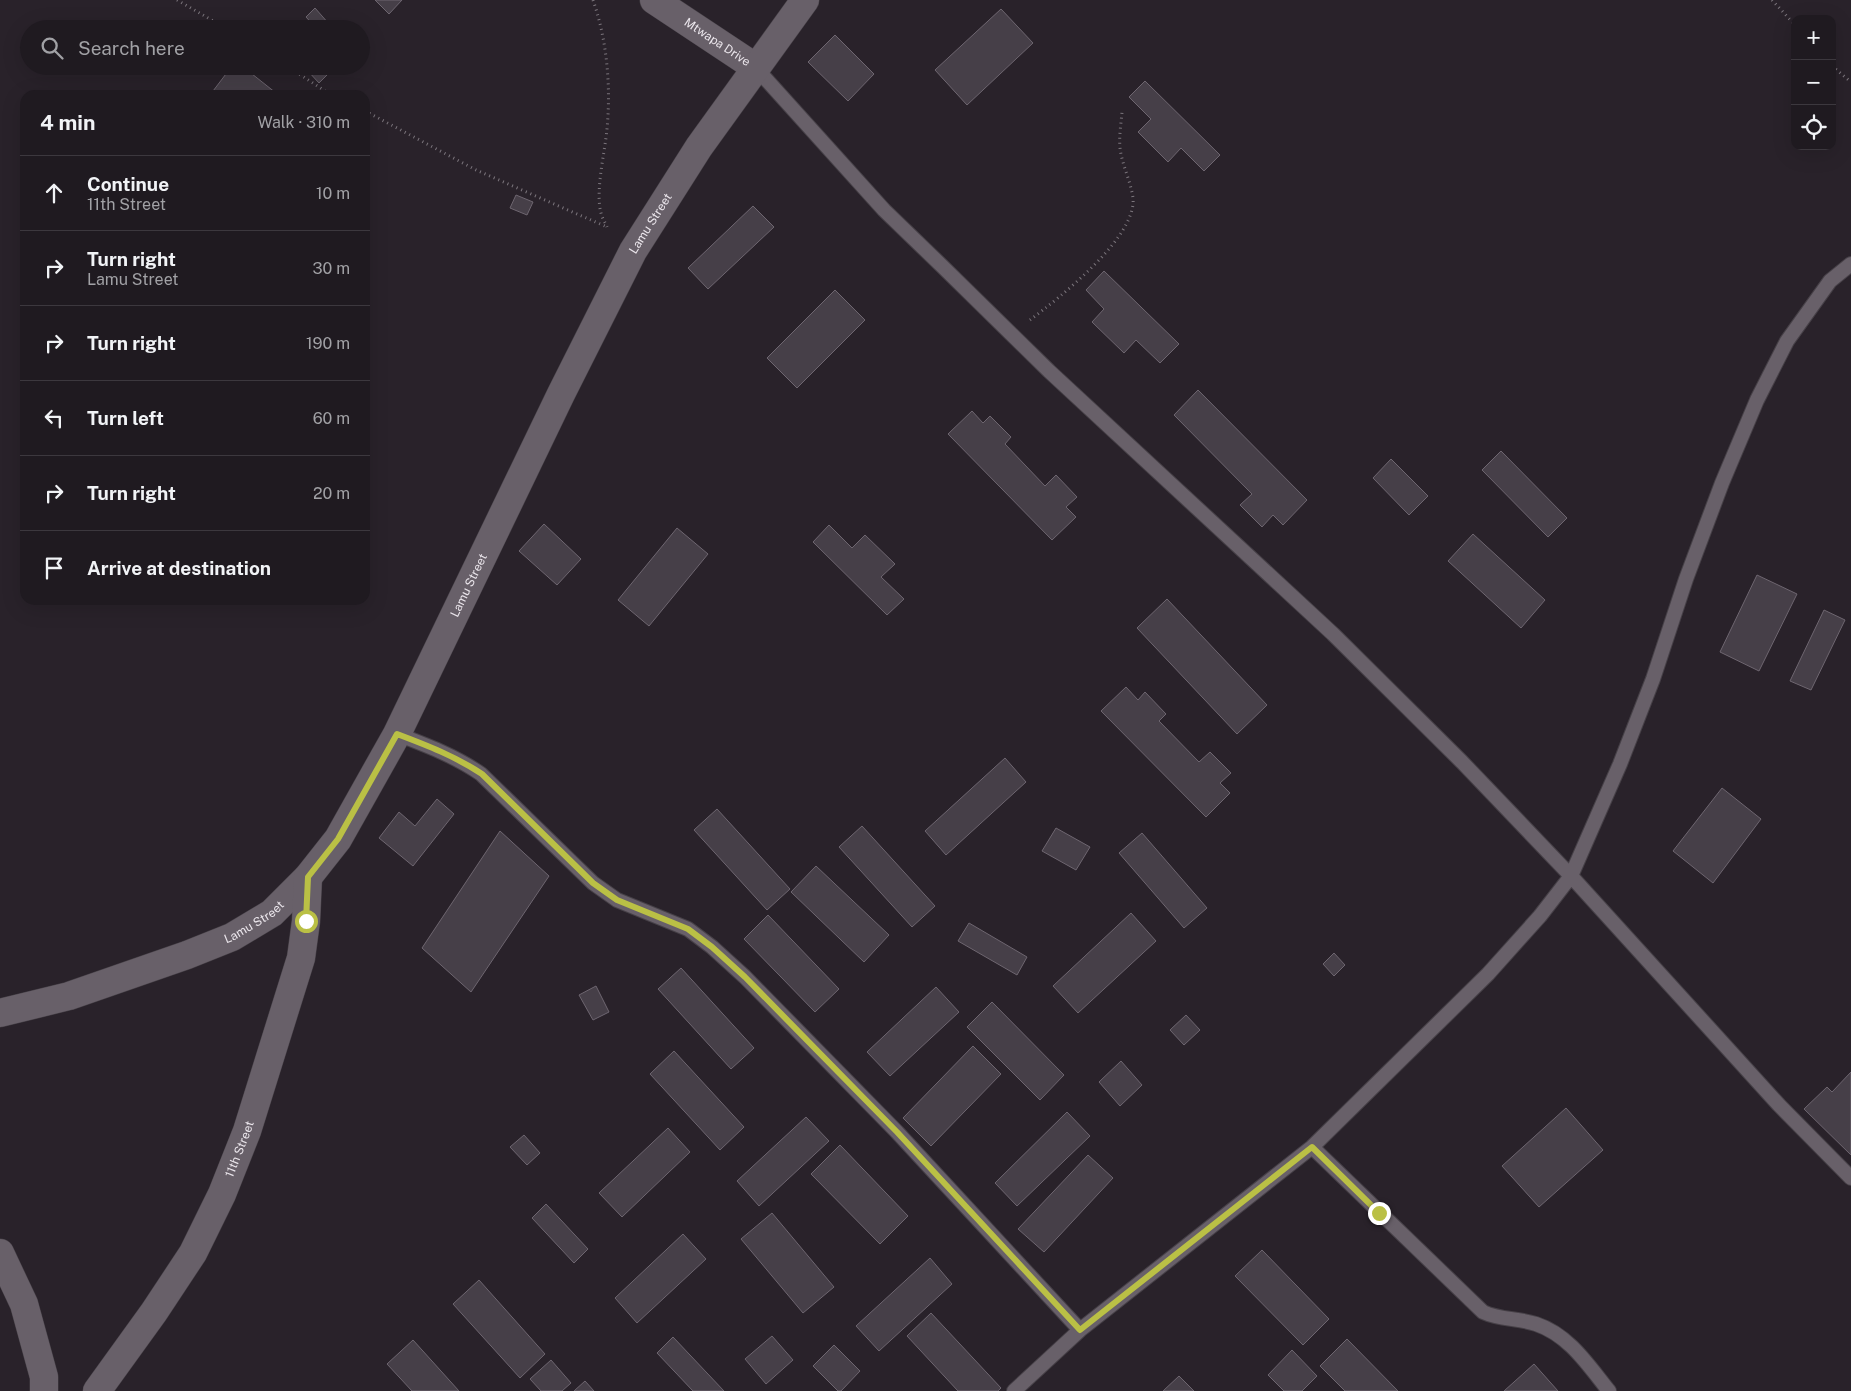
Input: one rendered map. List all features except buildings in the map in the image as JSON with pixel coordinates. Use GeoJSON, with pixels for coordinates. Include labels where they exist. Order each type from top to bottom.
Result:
{"type":"FeatureCollection","features":[{"type":"Feature","properties":{"kind":"street","name":"Mtwapa Drive"},"geometry":{"type":"LineString","coordinates":[[654,0],[755,67]]}},
{"type":"Feature","properties":{"kind":"street","name":"Lamu Street"},"geometry":{"type":"LineString","coordinates":[[0,1013],[69,996],[187,955],[232,937],[272,913],[308,877],[338,839],[397,734],[557,402],[634,251],[699,147],[804,0]]}},
{"type":"Feature","properties":{"kind":"street","name":"11th Street"},"geometry":{"type":"LineString","coordinates":[[97,1391],[154,1312],[193,1253],[222,1194],[247,1131],[300,958],[306,921],[308,877]]}},
{"type":"Feature","properties":{"kind":"street"},"geometry":{"type":"LineString","coordinates":[[0,1253],[24,1304],[44,1377],[44,1391]]}},
{"type":"Feature","properties":{"kind":"lane"},"geometry":{"type":"LineString","coordinates":[[755,67],[884,210],[1011,333],[1333,634],[1462,762],[1570,876],[1766,1091],[1851,1178]]}},
{"type":"Feature","properties":{"kind":"lane"},"geometry":{"type":"LineString","coordinates":[[1014,1391],[1080,1330],[1312,1147],[1488,974],[1540,916],[1570,876],[1633,730],[1653,679],[1686,579],[1722,483],[1757,400],[1787,341],[1830,281],[1851,264]]}},
{"type":"Feature","properties":{"kind":"lane"},"geometry":{"type":"LineString","coordinates":[[397,734],[466,763],[482,774],[593,883],[617,900],[688,929],[712,947],[897,1132],[1080,1330]]}},
{"type":"Feature","properties":{"kind":"lane"},"geometry":{"type":"LineString","coordinates":[[1312,1147],[1483,1312],[1495,1318],[1535,1324],[1553,1332],[1573,1347],[1609,1391]]}},
{"type":"Feature","properties":{"kind":"path"},"geometry":{"type":"LineString","coordinates":[[177,0],[211,20]]}},
{"type":"Feature","properties":{"kind":"path"},"geometry":{"type":"LineString","coordinates":[[592,0],[600,20],[605,47],[607,76],[607,128],[600,189],[600,212],[607,227],[634,251]]}},
{"type":"Feature","properties":{"kind":"path"},"geometry":{"type":"LineString","coordinates":[[1772,0],[1791,21]]}},
{"type":"Feature","properties":{"kind":"path"},"geometry":{"type":"LineString","coordinates":[[1836,69],[1851,82]]}},
{"type":"Feature","properties":{"kind":"path"},"geometry":{"type":"LineString","coordinates":[[301,75],[323,90]]}},
{"type":"Feature","properties":{"kind":"path"},"geometry":{"type":"LineString","coordinates":[[1011,333],[1068,289],[1118,240],[1126,228],[1133,200],[1120,151],[1122,112]]}},
{"type":"Feature","properties":{"kind":"path"},"geometry":{"type":"LineString","coordinates":[[370,114],[476,170],[607,227]]}},
{"type":"Feature","properties":{"kind":"route"},"geometry":{"type":"LineString","coordinates":[[306,921],[308,877],[338,839],[397,734],[466,763],[482,774],[593,883],[617,900],[651,916],[688,929],[712,947],[745,977],[897,1132],[1080,1330],[1312,1147],[1379,1213]]}}]}
